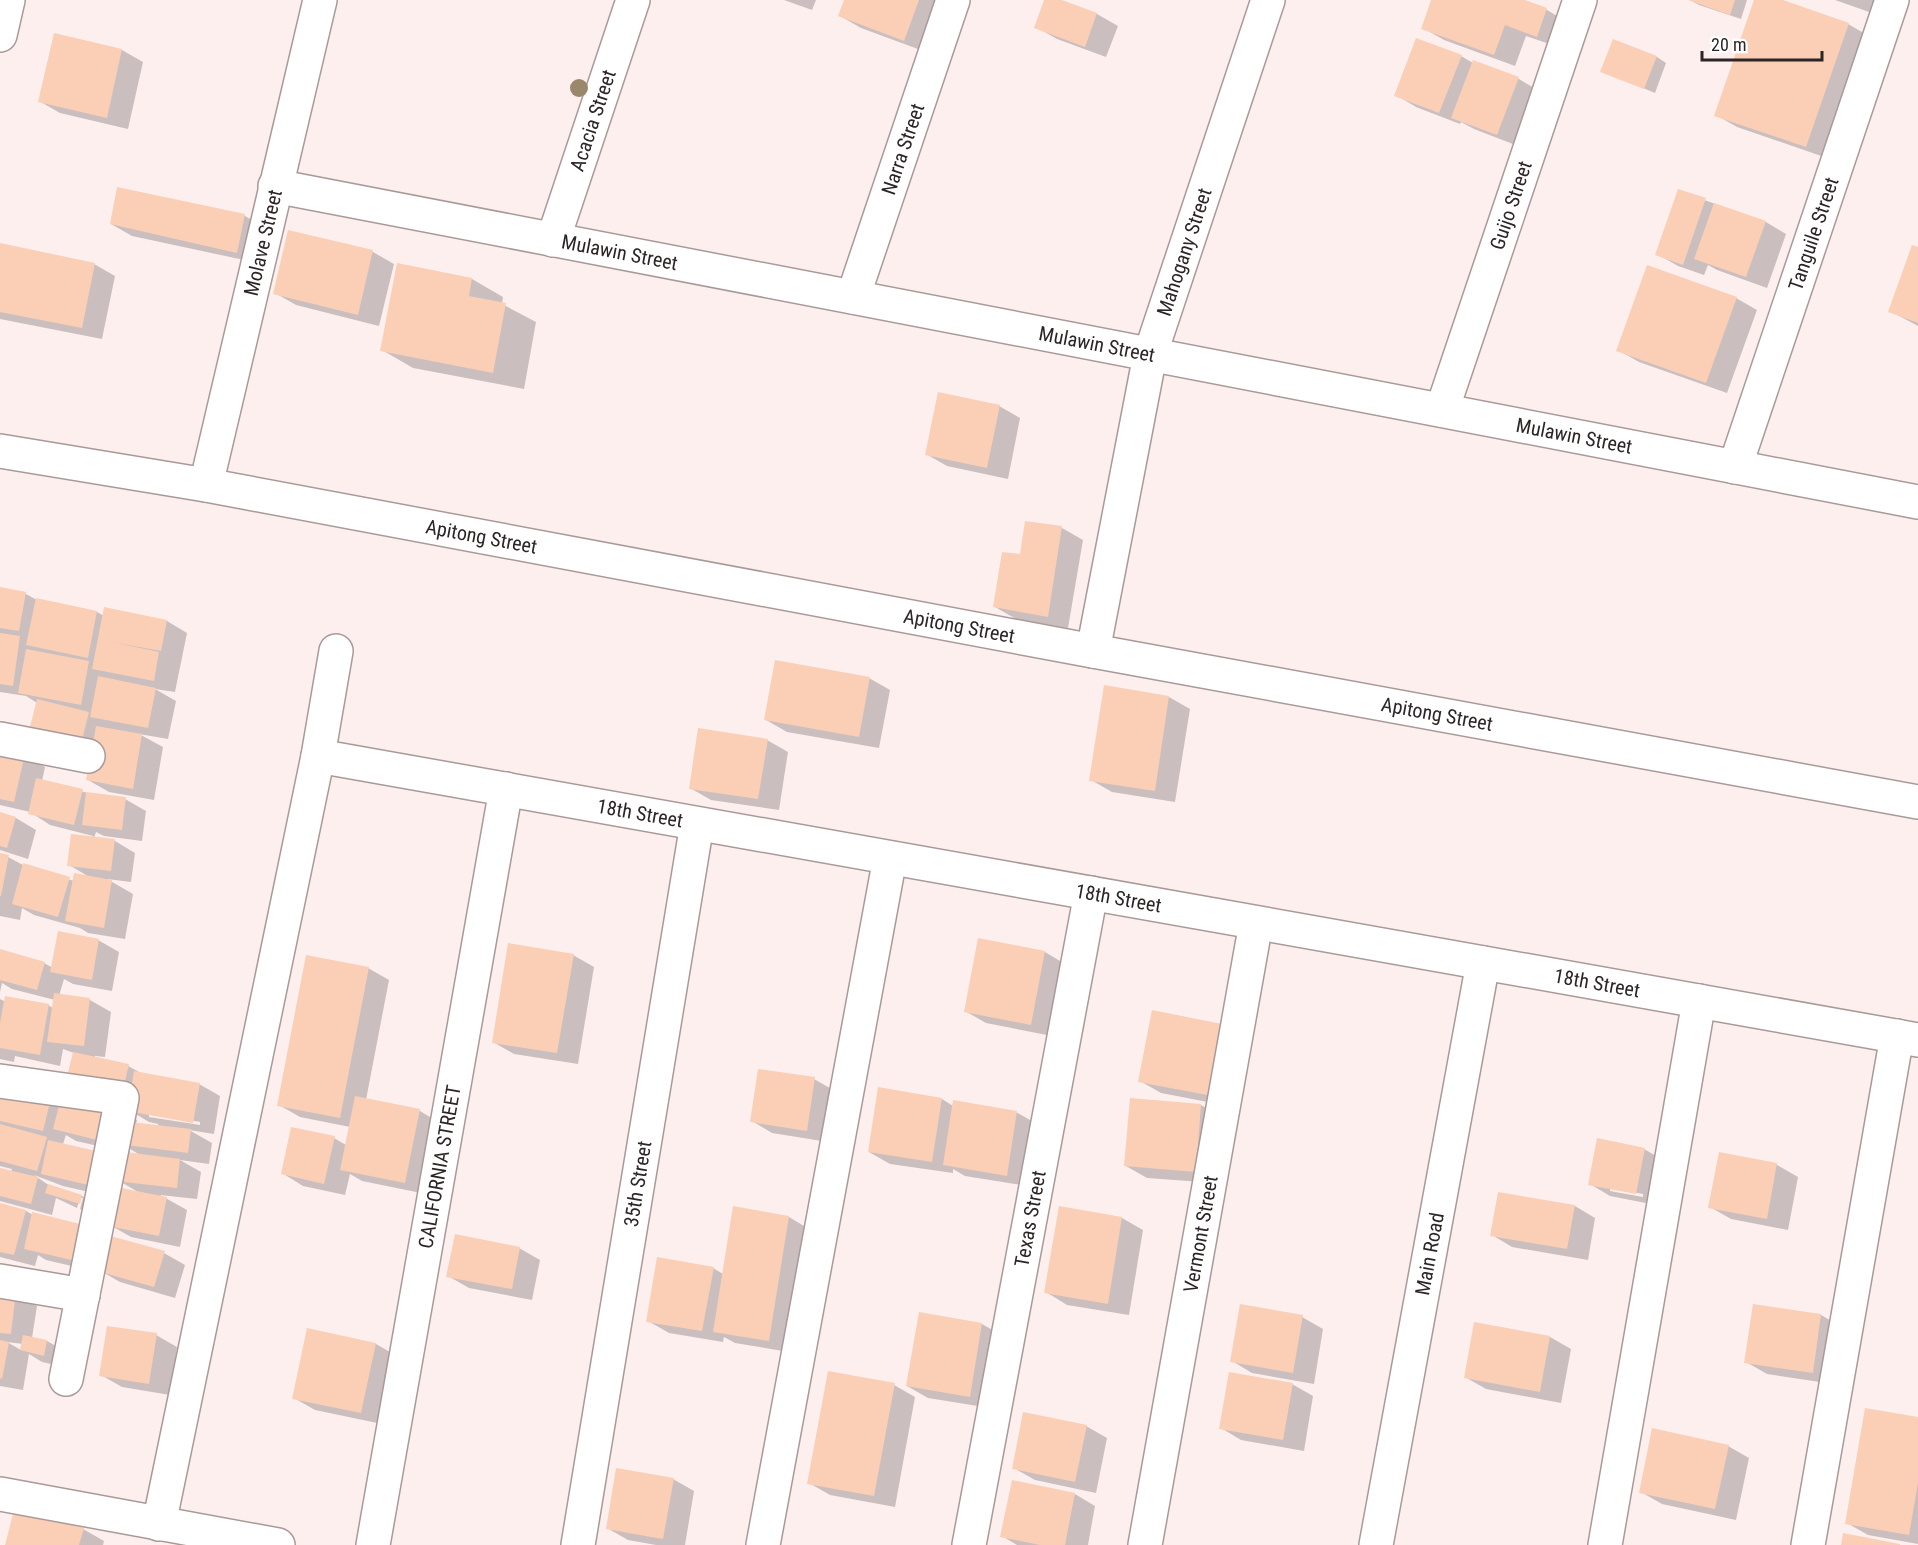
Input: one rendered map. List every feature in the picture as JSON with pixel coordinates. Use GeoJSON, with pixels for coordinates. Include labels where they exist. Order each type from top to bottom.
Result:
{"type":"FeatureCollection","features":[{"type":"Feature","properties":{"kind":"street"},"geometry":{"type":"LineString","coordinates":[[0,35],[8,0]]}},
{"type":"Feature","properties":{"kind":"street","name":"Molave Street"},"geometry":{"type":"LineString","coordinates":[[206,485],[320,0]]}},
{"type":"Feature","properties":{"kind":"street","name":"Acacia Street"},"geometry":{"type":"LineString","coordinates":[[554,240],[633,0]]}},
{"type":"Feature","properties":{"kind":"street","name":"Narra Street"},"geometry":{"type":"LineString","coordinates":[[853,297],[953,0]]}},
{"type":"Feature","properties":{"kind":"street","name":"Mahogany Street"},"geometry":{"type":"LineString","coordinates":[[1093,651],[1150,355],[1268,0]]}},
{"type":"Feature","properties":{"kind":"street","name":"Guijo Street"},"geometry":{"type":"LineString","coordinates":[[1442,410],[1580,0]]}},
{"type":"Feature","properties":{"kind":"street","name":"Tanguile Street"},"geometry":{"type":"LineString","coordinates":[[1735,467],[1892,0]]}},
{"type":"Feature","properties":{"kind":"street","name":"Mulawin Street"},"geometry":{"type":"LineString","coordinates":[[275,186],[1918,502]]}},
{"type":"Feature","properties":{"kind":"street","name":"Apitong Street"},"geometry":{"type":"LineString","coordinates":[[0,450],[206,485],[1918,802]]}},
{"type":"Feature","properties":{"kind":"street"},"geometry":{"type":"LineString","coordinates":[[159,1524],[318,756],[336,651]]}},
{"type":"Feature","properties":{"kind":"street"},"geometry":{"type":"LineString","coordinates":[[0,739],[88,756]]}},
{"type":"Feature","properties":{"kind":"street","name":"18th Street"},"geometry":{"type":"LineString","coordinates":[[318,756],[1908,1038]]}},
{"type":"Feature","properties":{"kind":"street","name":"CALIFORNIA STREET"},"geometry":{"type":"LineString","coordinates":[[373,1545],[506,789]]}},
{"type":"Feature","properties":{"kind":"street","name":"35th Street"},"geometry":{"type":"LineString","coordinates":[[578,1545],[697,824]]}},
{"type":"Feature","properties":{"kind":"street"},"geometry":{"type":"LineString","coordinates":[[763,1545],[890,858]]}},
{"type":"Feature","properties":{"kind":"street","name":"Texas Street"},"geometry":{"type":"LineString","coordinates":[[969,1545],[1091,893]]}},
{"type":"Feature","properties":{"kind":"street","name":"Vermont Street"},"geometry":{"type":"LineString","coordinates":[[1145,1545],[1256,923]]}},
{"type":"Feature","properties":{"kind":"street","name":"Main Road"},"geometry":{"type":"LineString","coordinates":[[1376,1545],[1483,963]]}},
{"type":"Feature","properties":{"kind":"street"},"geometry":{"type":"LineString","coordinates":[[1605,1545],[1699,1001]]}},
{"type":"Feature","properties":{"kind":"street"},"geometry":{"type":"LineString","coordinates":[[1808,1545],[1908,1038]]}},
{"type":"Feature","properties":{"kind":"street"},"geometry":{"type":"LineString","coordinates":[[0,1081],[122,1098],[66,1379]]}},
{"type":"Feature","properties":{"kind":"street"},"geometry":{"type":"LineString","coordinates":[[0,1281],[83,1295]]}},
{"type":"Feature","properties":{"kind":"street"},"geometry":{"type":"LineString","coordinates":[[0,1494],[278,1545]]}},
{"type":"Feature","properties":{"kind":"building"},"geometry":{"type":"Polygon","coordinates":[[[844,0],[919,0],[904,41],[838,16],[844,0]]]}},
{"type":"Feature","properties":{"kind":"building"},"geometry":{"type":"Polygon","coordinates":[[[1044,0],[1062,0],[1097,13],[1085,47],[1034,28],[1044,0]]]}},
{"type":"Feature","properties":{"kind":"building"},"geometry":{"type":"Polygon","coordinates":[[[1431,0],[1525,0],[1547,8],[1537,37],[1505,25],[1494,55],[1421,29],[1431,0]]]}},
{"type":"Feature","properties":{"kind":"building"},"geometry":{"type":"Polygon","coordinates":[[[1688,0],[1735,0],[1730,15],[1688,0]]]}},
{"type":"Feature","properties":{"kind":"building"},"geometry":{"type":"Polygon","coordinates":[[[1754,0],[1783,0],[1849,23],[1806,147],[1714,116],[1754,0]]]}},
{"type":"Feature","properties":{"kind":"building"},"geometry":{"type":"Polygon","coordinates":[[[54,33],[122,49],[107,118],[38,102],[54,33]]]}},
{"type":"Feature","properties":{"kind":"building"},"geometry":{"type":"Polygon","coordinates":[[[1416,38],[1462,55],[1439,113],[1394,96],[1416,38]]]}},
{"type":"Feature","properties":{"kind":"building"},"geometry":{"type":"Polygon","coordinates":[[[1613,39],[1657,56],[1644,89],[1600,72],[1613,39]]]}},
{"type":"Feature","properties":{"kind":"building"},"geometry":{"type":"Polygon","coordinates":[[[1473,60],[1519,77],[1497,135],[1451,118],[1473,60]]]}},
{"type":"Feature","properties":{"kind":"building"},"geometry":{"type":"Polygon","coordinates":[[[117,187],[245,214],[237,253],[110,224],[117,187]]]}},
{"type":"Feature","properties":{"kind":"building"},"geometry":{"type":"Polygon","coordinates":[[[1678,189],[1706,198],[1683,265],[1655,255],[1678,189]]]}},
{"type":"Feature","properties":{"kind":"building"},"geometry":{"type":"Polygon","coordinates":[[[1714,203],[1766,221],[1746,277],[1694,259],[1714,203]]]}},
{"type":"Feature","properties":{"kind":"building"},"geometry":{"type":"Polygon","coordinates":[[[288,230],[373,250],[358,315],[273,294],[288,230]]]}},
{"type":"Feature","properties":{"kind":"building"},"geometry":{"type":"Polygon","coordinates":[[[0,243],[95,263],[82,328],[0,312],[0,243]]]}},
{"type":"Feature","properties":{"kind":"building"},"geometry":{"type":"Polygon","coordinates":[[[1912,245],[1918,247],[1918,323],[1888,312],[1912,245]]]}},
{"type":"Feature","properties":{"kind":"building"},"geometry":{"type":"Polygon","coordinates":[[[397,263],[472,278],[469,296],[506,303],[493,373],[380,351],[397,263]]]}},
{"type":"Feature","properties":{"kind":"building"},"geometry":{"type":"Polygon","coordinates":[[[1647,265],[1737,297],[1706,383],[1616,351],[1647,265]]]}},
{"type":"Feature","properties":{"kind":"building"},"geometry":{"type":"Polygon","coordinates":[[[938,392],[1000,405],[987,468],[925,455],[938,392]]]}},
{"type":"Feature","properties":{"kind":"building"},"geometry":{"type":"Polygon","coordinates":[[[1025,521],[1062,526],[1048,617],[993,607],[1002,552],[1020,554],[1025,521]]]}},
{"type":"Feature","properties":{"kind":"building"},"geometry":{"type":"Polygon","coordinates":[[[0,587],[26,592],[19,631],[0,628],[0,587]]]}},
{"type":"Feature","properties":{"kind":"building"},"geometry":{"type":"Polygon","coordinates":[[[36,598],[97,611],[88,658],[26,645],[36,598]]]}},
{"type":"Feature","properties":{"kind":"building"},"geometry":{"type":"Polygon","coordinates":[[[104,607],[167,620],[161,651],[112,642],[159,652],[154,681],[92,669],[104,607]]]}},
{"type":"Feature","properties":{"kind":"building"},"geometry":{"type":"Polygon","coordinates":[[[0,633],[20,636],[13,686],[0,684],[0,633]]]}},
{"type":"Feature","properties":{"kind":"building"},"geometry":{"type":"Polygon","coordinates":[[[26,649],[89,661],[81,705],[18,693],[26,649]]]}},
{"type":"Feature","properties":{"kind":"building"},"geometry":{"type":"Polygon","coordinates":[[[775,660],[870,677],[859,737],[764,720],[775,660]]]}},
{"type":"Feature","properties":{"kind":"building"},"geometry":{"type":"Polygon","coordinates":[[[98,676],[156,688],[148,728],[90,717],[98,676]]]}},
{"type":"Feature","properties":{"kind":"building"},"geometry":{"type":"Polygon","coordinates":[[[1104,685],[1169,696],[1155,791],[1089,781],[1104,685]]]}},
{"type":"Feature","properties":{"kind":"building"},"geometry":{"type":"Polygon","coordinates":[[[37,699],[89,712],[79,752],[27,739],[37,699]]]}},
{"type":"Feature","properties":{"kind":"building"},"geometry":{"type":"Polygon","coordinates":[[[96,726],[142,734],[133,789],[86,780],[96,726]]]}},
{"type":"Feature","properties":{"kind":"building"},"geometry":{"type":"Polygon","coordinates":[[[698,728],[768,739],[758,799],[689,789],[698,728]]]}},
{"type":"Feature","properties":{"kind":"building"},"geometry":{"type":"Polygon","coordinates":[[[0,748],[25,754],[14,802],[0,799],[0,748]]]}},
{"type":"Feature","properties":{"kind":"building"},"geometry":{"type":"Polygon","coordinates":[[[36,778],[83,789],[74,825],[28,814],[36,778]]]}},
{"type":"Feature","properties":{"kind":"building"},"geometry":{"type":"Polygon","coordinates":[[[86,792],[126,797],[122,830],[82,825],[86,792]]]}},
{"type":"Feature","properties":{"kind":"building"},"geometry":{"type":"Polygon","coordinates":[[[0,812],[16,817],[7,848],[0,846],[0,812]]]}},
{"type":"Feature","properties":{"kind":"building"},"geometry":{"type":"Polygon","coordinates":[[[71,834],[115,839],[111,871],[67,866],[71,834]]]}},
{"type":"Feature","properties":{"kind":"building"},"geometry":{"type":"Polygon","coordinates":[[[0,853],[9,855],[1,896],[0,896],[0,853]]]}},
{"type":"Feature","properties":{"kind":"building"},"geometry":{"type":"Polygon","coordinates":[[[23,863],[70,877],[58,917],[12,904],[23,863]]]}},
{"type":"Feature","properties":{"kind":"building"},"geometry":{"type":"Polygon","coordinates":[[[74,873],[112,880],[104,928],[65,921],[74,873]]]}},
{"type":"Feature","properties":{"kind":"building"},"geometry":{"type":"Polygon","coordinates":[[[58,931],[99,939],[92,980],[50,972],[58,931]]]}},
{"type":"Feature","properties":{"kind":"building"},"geometry":{"type":"Polygon","coordinates":[[[978,938],[1045,951],[1031,1025],[964,1012],[978,938]]]}},
{"type":"Feature","properties":{"kind":"building"},"geometry":{"type":"Polygon","coordinates":[[[508,943],[574,954],[557,1053],[492,1043],[508,943]]]}},
{"type":"Feature","properties":{"kind":"building"},"geometry":{"type":"Polygon","coordinates":[[[0,949],[45,962],[37,990],[0,980],[0,949]]]}},
{"type":"Feature","properties":{"kind":"building"},"geometry":{"type":"Polygon","coordinates":[[[306,955],[369,967],[340,1118],[277,1106],[306,955]]]}},
{"type":"Feature","properties":{"kind":"building"},"geometry":{"type":"Polygon","coordinates":[[[54,993],[90,998],[84,1046],[47,1042],[54,993]]]}},
{"type":"Feature","properties":{"kind":"building"},"geometry":{"type":"Polygon","coordinates":[[[5,996],[49,1004],[40,1055],[0,1048],[0,1023],[5,996]]]}},
{"type":"Feature","properties":{"kind":"building"},"geometry":{"type":"Polygon","coordinates":[[[1152,1010],[1232,1026],[1218,1097],[1138,1082],[1152,1010]]]}},
{"type":"Feature","properties":{"kind":"building"},"geometry":{"type":"Polygon","coordinates":[[[73,1052],[129,1064],[122,1094],[66,1081],[73,1052]]]}},
{"type":"Feature","properties":{"kind":"building"},"geometry":{"type":"Polygon","coordinates":[[[758,1069],[815,1077],[807,1131],[750,1122],[758,1069]]]}},
{"type":"Feature","properties":{"kind":"building"},"geometry":{"type":"Polygon","coordinates":[[[134,1071],[200,1083],[193,1123],[127,1111],[134,1071]]]}},
{"type":"Feature","properties":{"kind":"building"},"geometry":{"type":"Polygon","coordinates":[[[0,1086],[51,1098],[43,1131],[0,1121],[0,1086]]]}},
{"type":"Feature","properties":{"kind":"building"},"geometry":{"type":"Polygon","coordinates":[[[878,1087],[942,1098],[932,1162],[868,1152],[878,1087]]]}},
{"type":"Feature","properties":{"kind":"building"},"geometry":{"type":"Polygon","coordinates":[[[62,1094],[117,1107],[109,1143],[53,1129],[62,1094]]]}},
{"type":"Feature","properties":{"kind":"building"},"geometry":{"type":"Polygon","coordinates":[[[355,1096],[420,1109],[405,1183],[340,1170],[355,1096]]]}},
{"type":"Feature","properties":{"kind":"building"},"geometry":{"type":"Polygon","coordinates":[[[1130,1098],[1201,1104],[1196,1172],[1124,1166],[1130,1098]]]}},
{"type":"Feature","properties":{"kind":"building"},"geometry":{"type":"Polygon","coordinates":[[[953,1100],[1017,1111],[1007,1176],[943,1165],[953,1100]]]}},
{"type":"Feature","properties":{"kind":"building"},"geometry":{"type":"Polygon","coordinates":[[[122,1121],[191,1129],[188,1153],[119,1144],[122,1121]]]}},
{"type":"Feature","properties":{"kind":"building"},"geometry":{"type":"Polygon","coordinates":[[[0,1124],[47,1137],[37,1171],[0,1161],[0,1124]]]}},
{"type":"Feature","properties":{"kind":"building"},"geometry":{"type":"Polygon","coordinates":[[[291,1127],[335,1136],[324,1184],[281,1174],[291,1127]]]}},
{"type":"Feature","properties":{"kind":"building"},"geometry":{"type":"Polygon","coordinates":[[[1597,1138],[1645,1148],[1636,1194],[1588,1185],[1597,1138]]]}},
{"type":"Feature","properties":{"kind":"building"},"geometry":{"type":"Polygon","coordinates":[[[48,1140],[105,1153],[97,1187],[41,1174],[48,1140]]]}},
{"type":"Feature","properties":{"kind":"building"},"geometry":{"type":"Polygon","coordinates":[[[118,1151],[180,1159],[177,1188],[115,1181],[118,1151]]]}},
{"type":"Feature","properties":{"kind":"building"},"geometry":{"type":"Polygon","coordinates":[[[1719,1152],[1777,1163],[1767,1219],[1708,1208],[1719,1152]]]}},
{"type":"Feature","properties":{"kind":"building"},"geometry":{"type":"Polygon","coordinates":[[[0,1168],[38,1177],[31,1204],[0,1196],[0,1168]]]}},
{"type":"Feature","properties":{"kind":"building"},"geometry":{"type":"Polygon","coordinates":[[[48,1184],[82,1195],[80,1204],[45,1193],[48,1184]]]}},
{"type":"Feature","properties":{"kind":"building"},"geometry":{"type":"Polygon","coordinates":[[[116,1187],[167,1197],[159,1236],[108,1226],[116,1187]]]}},
{"type":"Feature","properties":{"kind":"building"},"geometry":{"type":"Polygon","coordinates":[[[1498,1192],[1575,1205],[1567,1249],[1490,1236],[1498,1192]]]}},
{"type":"Feature","properties":{"kind":"building"},"geometry":{"type":"Polygon","coordinates":[[[0,1203],[26,1210],[14,1255],[0,1252],[0,1203]]]}},
{"type":"Feature","properties":{"kind":"building"},"geometry":{"type":"Polygon","coordinates":[[[733,1206],[789,1216],[769,1341],[713,1332],[733,1206]]]}},
{"type":"Feature","properties":{"kind":"building"},"geometry":{"type":"Polygon","coordinates":[[[1059,1206],[1122,1217],[1108,1304],[1044,1293],[1059,1206]]]}},
{"type":"Feature","properties":{"kind":"building"},"geometry":{"type":"Polygon","coordinates":[[[32,1212],[84,1225],[76,1261],[24,1249],[32,1212]]]}},
{"type":"Feature","properties":{"kind":"building"},"geometry":{"type":"Polygon","coordinates":[[[455,1234],[520,1247],[512,1289],[446,1277],[455,1234]]]}},
{"type":"Feature","properties":{"kind":"building"},"geometry":{"type":"Polygon","coordinates":[[[107,1235],[165,1251],[154,1287],[97,1271],[107,1235]]]}},
{"type":"Feature","properties":{"kind":"building"},"geometry":{"type":"Polygon","coordinates":[[[657,1257],[714,1267],[702,1331],[646,1322],[657,1257]]]}},
{"type":"Feature","properties":{"kind":"building"},"geometry":{"type":"Polygon","coordinates":[[[0,1290],[16,1292],[11,1334],[0,1333],[0,1290]]]}},
{"type":"Feature","properties":{"kind":"building"},"geometry":{"type":"Polygon","coordinates":[[[1240,1304],[1303,1315],[1293,1373],[1230,1362],[1240,1304]]]}},
{"type":"Feature","properties":{"kind":"building"},"geometry":{"type":"Polygon","coordinates":[[[1753,1304],[1821,1314],[1813,1373],[1744,1363],[1753,1304]]]}},
{"type":"Feature","properties":{"kind":"building"},"geometry":{"type":"Polygon","coordinates":[[[919,1312],[982,1323],[970,1397],[906,1386],[919,1312]]]}},
{"type":"Feature","properties":{"kind":"building"},"geometry":{"type":"Polygon","coordinates":[[[1474,1322],[1550,1336],[1540,1392],[1464,1378],[1474,1322]]]}},
{"type":"Feature","properties":{"kind":"building"},"geometry":{"type":"Polygon","coordinates":[[[107,1326],[157,1333],[149,1384],[99,1376],[107,1326]]]}},
{"type":"Feature","properties":{"kind":"building"},"geometry":{"type":"Polygon","coordinates":[[[307,1328],[376,1343],[361,1413],[292,1399],[307,1328]]]}},
{"type":"Feature","properties":{"kind":"building"},"geometry":{"type":"Polygon","coordinates":[[[23,1335],[47,1340],[44,1356],[20,1350],[23,1335]]]}},
{"type":"Feature","properties":{"kind":"building"},"geometry":{"type":"Polygon","coordinates":[[[0,1340],[9,1342],[2,1379],[0,1378],[0,1340]]]}},
{"type":"Feature","properties":{"kind":"building"},"geometry":{"type":"Polygon","coordinates":[[[828,1371],[895,1383],[874,1496],[807,1484],[828,1371]]]}},
{"type":"Feature","properties":{"kind":"building"},"geometry":{"type":"Polygon","coordinates":[[[1229,1372],[1293,1383],[1283,1440],[1219,1429],[1229,1372]]]}},
{"type":"Feature","properties":{"kind":"building"},"geometry":{"type":"Polygon","coordinates":[[[1865,1408],[1918,1417],[1918,1483],[1909,1535],[1845,1524],[1865,1408]]]}},
{"type":"Feature","properties":{"kind":"building"},"geometry":{"type":"Polygon","coordinates":[[[1023,1412],[1087,1425],[1075,1482],[1012,1469],[1023,1412]]]}},
{"type":"Feature","properties":{"kind":"building"},"geometry":{"type":"Polygon","coordinates":[[[1652,1428],[1729,1445],[1715,1509],[1639,1493],[1652,1428]]]}},
{"type":"Feature","properties":{"kind":"building"},"geometry":{"type":"Polygon","coordinates":[[[616,1468],[674,1478],[663,1539],[606,1529],[616,1468]]]}},
{"type":"Feature","properties":{"kind":"building"},"geometry":{"type":"Polygon","coordinates":[[[1012,1480],[1075,1493],[1065,1545],[1040,1545],[1000,1537],[1012,1480]]]}},
{"type":"Feature","properties":{"kind":"building"},"geometry":{"type":"Polygon","coordinates":[[[14,1510],[84,1528],[79,1545],[5,1545],[14,1510]]]}},
{"type":"Feature","properties":{"kind":"building"},"geometry":{"type":"Polygon","coordinates":[[[1843,1533],[1900,1544],[1900,1545],[1841,1545],[1843,1533]]]}}]}
